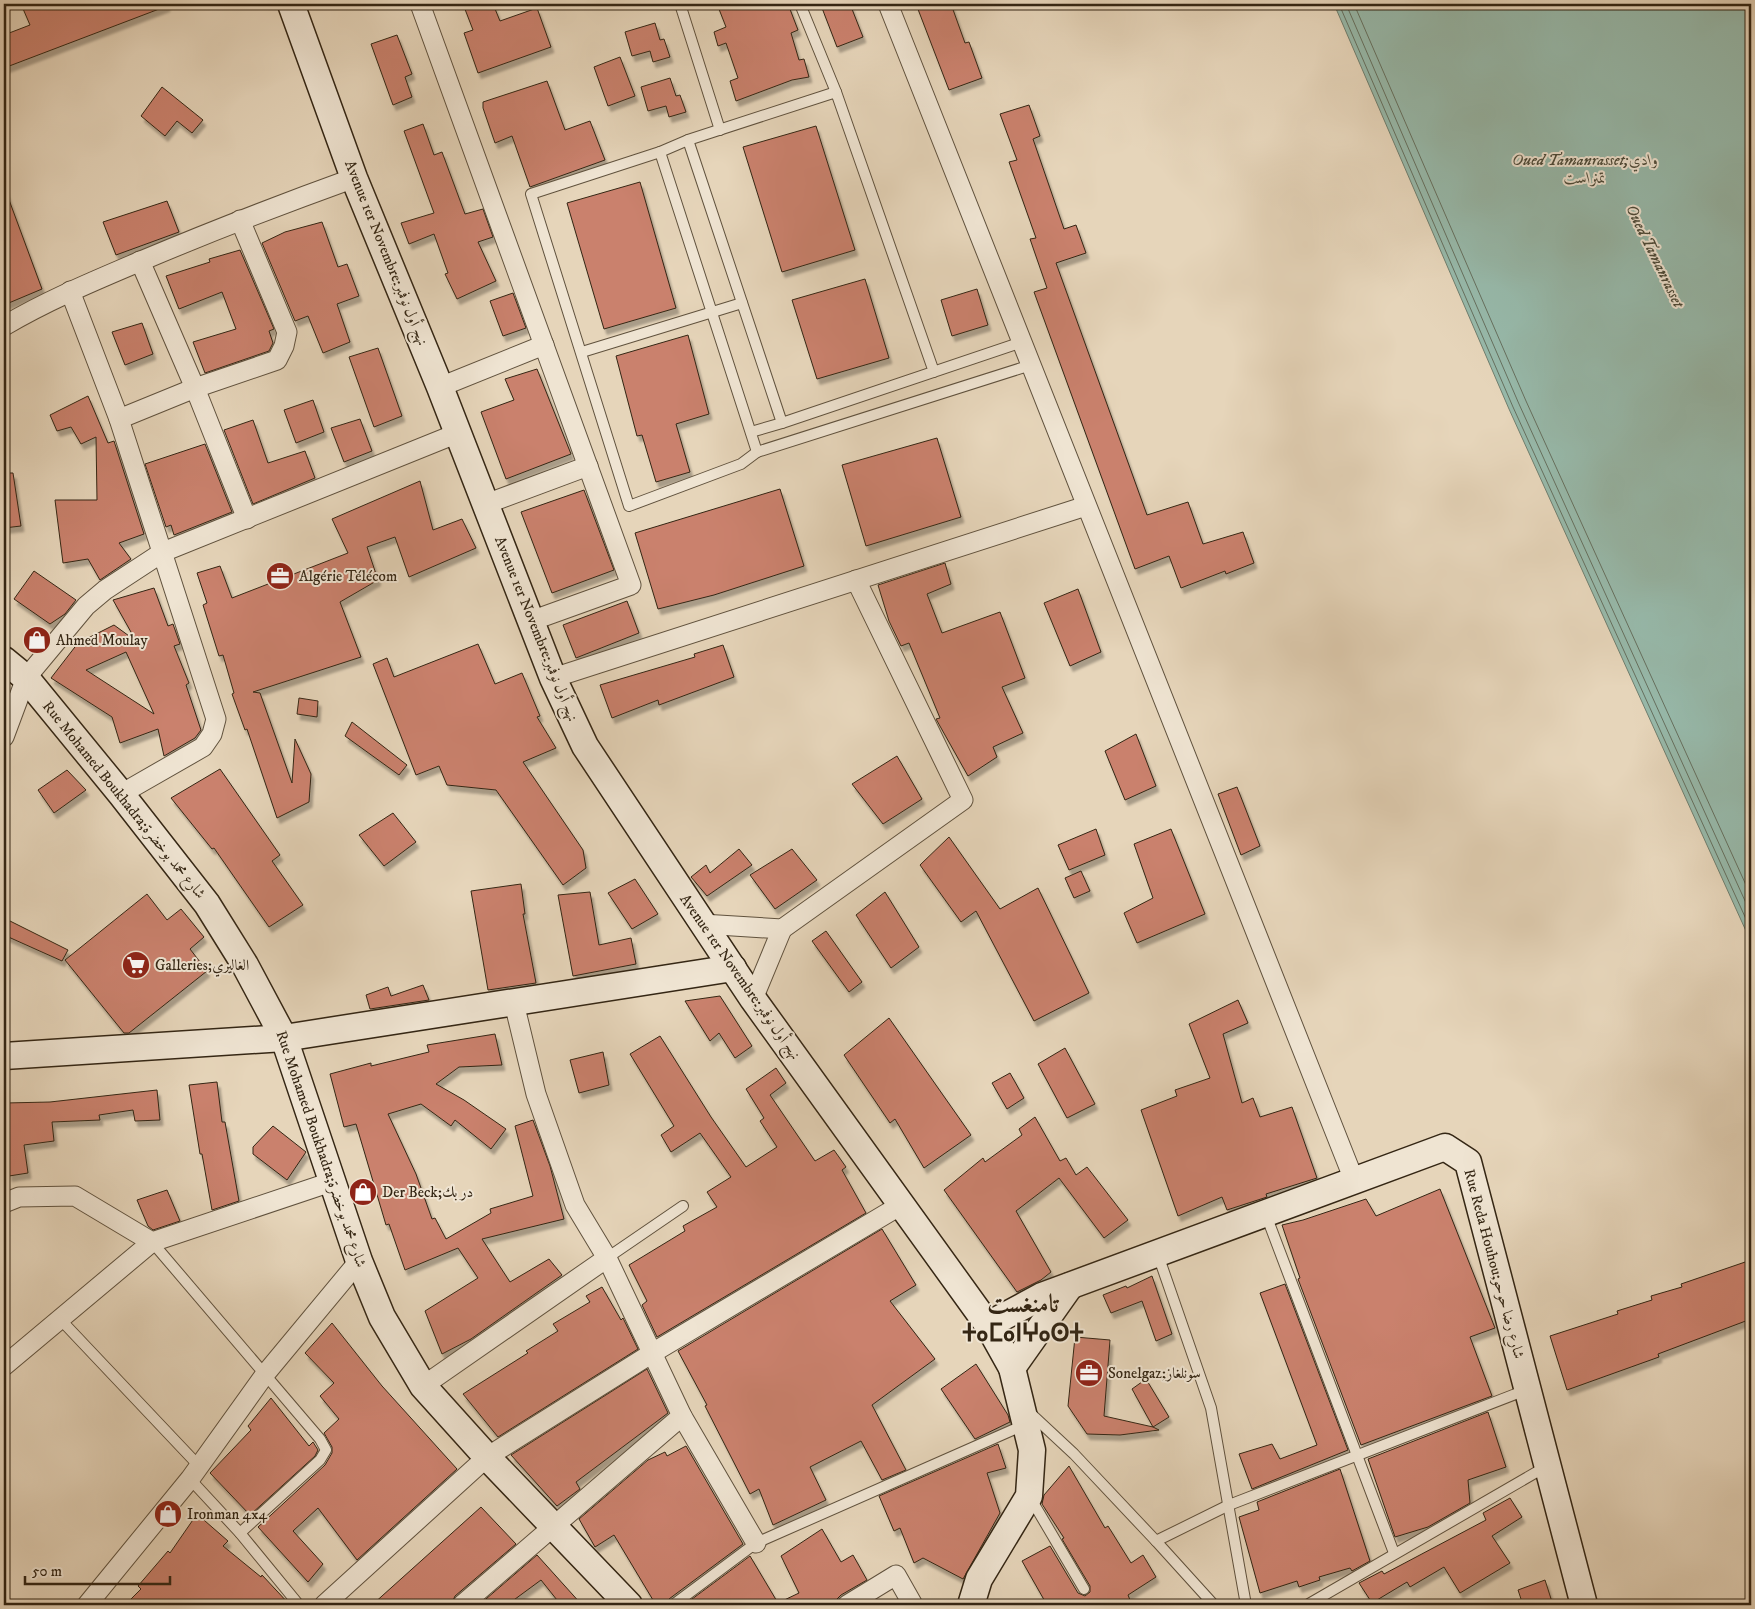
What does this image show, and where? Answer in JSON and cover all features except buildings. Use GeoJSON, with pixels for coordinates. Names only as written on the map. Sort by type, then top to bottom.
{"type":"FeatureCollection","features":[{"type":"Feature","properties":{"kind":"main road","name":"Avenue 1er Novembre;نهج أول نوفمبر"},"geometry":{"type":"LineString","coordinates":[[291,4],[354,178],[440,387],[553,678],[586,746],[753,999],[988,1325],[1012,1368],[1024,1414],[1032,1450],[1029,1496]]}},
{"type":"Feature","properties":{"kind":"main road","name":"Rue Mohamed Boukhadra;شارع محمد بوخضرة"},"geometry":{"type":"LineString","coordinates":[[4,660],[26,678],[208,904],[245,965],[284,1038],[334,1181],[359,1261],[382,1317],[423,1386],[554,1527],[621,1603]]}},
{"type":"Feature","properties":{"kind":"main road"},"geometry":{"type":"LineString","coordinates":[[4,1056],[284,1038],[733,968]]}},
{"type":"Feature","properties":{"kind":"main road","name":"Rue Reda Houhou;شارع رضا حوحو"},"geometry":{"type":"LineString","coordinates":[[988,1325],[1019,1306],[1070,1286],[1158,1255],[1444,1147],[1468,1162],[1584,1605]]}},
{"type":"Feature","properties":{"kind":"main road"},"geometry":{"type":"LineString","coordinates":[[1012,1368],[1070,1286]]}},
{"type":"Feature","properties":{"kind":"main road"},"geometry":{"type":"LineString","coordinates":[[971,1605],[979,1579],[1029,1496]]}},
{"type":"Feature","properties":{"kind":"street"},"geometry":{"type":"LineString","coordinates":[[420,4],[631,585],[531,621]]}},
{"type":"Feature","properties":{"kind":"street"},"geometry":{"type":"LineString","coordinates":[[888,4],[1354,1180]]}},
{"type":"Feature","properties":{"kind":"street"},"geometry":{"type":"LineString","coordinates":[[4,326],[41,304],[140,261],[240,220],[354,178]]}},
{"type":"Feature","properties":{"kind":"street"},"geometry":{"type":"LineString","coordinates":[[118,419],[195,388],[277,360],[284,346],[287,332],[240,220]]}},
{"type":"Feature","properties":{"kind":"street"},"geometry":{"type":"LineString","coordinates":[[140,261],[195,388],[247,519]]}},
{"type":"Feature","properties":{"kind":"street"},"geometry":{"type":"LineString","coordinates":[[70,291],[118,419],[216,719],[212,734],[203,747],[121,794]]}},
{"type":"Feature","properties":{"kind":"street"},"geometry":{"type":"LineString","coordinates":[[440,387],[544,345]]}},
{"type":"Feature","properties":{"kind":"street"},"geometry":{"type":"LineString","coordinates":[[4,737],[26,678],[86,606],[105,590],[163,552],[458,433]]}},
{"type":"Feature","properties":{"kind":"street"},"geometry":{"type":"LineString","coordinates":[[486,504],[588,466]]}},
{"type":"Feature","properties":{"kind":"street"},"geometry":{"type":"LineString","coordinates":[[553,678],[1086,506]]}},
{"type":"Feature","properties":{"kind":"street"},"geometry":{"type":"LineString","coordinates":[[753,999],[782,929],[963,800],[856,580]]}},
{"type":"Feature","properties":{"kind":"street"},"geometry":{"type":"LineString","coordinates":[[702,924],[782,929]]}},
{"type":"Feature","properties":{"kind":"street"},"geometry":{"type":"LineString","coordinates":[[514,1003],[536,1094],[575,1205],[607,1258],[654,1352],[682,1416],[756,1543]]}},
{"type":"Feature","properties":{"kind":"street"},"geometry":{"type":"LineString","coordinates":[[4,1366],[152,1242],[334,1181]]}},
{"type":"Feature","properties":{"kind":"street"},"geometry":{"type":"LineString","coordinates":[[4,1202],[19,1197],[75,1196],[152,1242]]}},
{"type":"Feature","properties":{"kind":"street"},"geometry":{"type":"LineString","coordinates":[[324,1605],[487,1457],[654,1352],[901,1205]]}},
{"type":"Feature","properties":{"kind":"street"},"geometry":{"type":"LineString","coordinates":[[423,1386],[607,1258]]}},
{"type":"Feature","properties":{"kind":"street"},"geometry":{"type":"LineString","coordinates":[[86,1605],[195,1473],[266,1373],[359,1261]]}},
{"type":"Feature","properties":{"kind":"street"},"geometry":{"type":"LineString","coordinates":[[462,1605],[682,1416]]}},
{"type":"Feature","properties":{"kind":"street"},"geometry":{"type":"LineString","coordinates":[[847,1605],[896,1575],[913,1605]]}},
{"type":"Feature","properties":{"kind":"lane"},"geometry":{"type":"LineString","coordinates":[[680,4],[720,130]]}},
{"type":"Feature","properties":{"kind":"lane"},"geometry":{"type":"LineString","coordinates":[[800,4],[836,92],[934,372]]}},
{"type":"Feature","properties":{"kind":"lane"},"geometry":{"type":"LineString","coordinates":[[836,92],[531,194],[629,506],[741,464],[757,452],[1031,366]]}},
{"type":"Feature","properties":{"kind":"lane"},"geometry":{"type":"LineString","coordinates":[[688,140],[782,423]]}},
{"type":"Feature","properties":{"kind":"lane"},"geometry":{"type":"LineString","coordinates":[[660,152],[757,452]]}},
{"type":"Feature","properties":{"kind":"lane"},"geometry":{"type":"LineString","coordinates":[[582,352],[742,303]]}},
{"type":"Feature","properties":{"kind":"lane"},"geometry":{"type":"LineString","coordinates":[[751,432],[1022,342]]}},
{"type":"Feature","properties":{"kind":"lane"},"geometry":{"type":"LineString","coordinates":[[607,1258],[683,1206]]}},
{"type":"Feature","properties":{"kind":"lane"},"geometry":{"type":"LineString","coordinates":[[1266,1214],[1394,1553]]}},
{"type":"Feature","properties":{"kind":"lane"},"geometry":{"type":"LineString","coordinates":[[152,1242],[266,1373],[320,1439],[326,1450],[320,1460],[240,1533]]}},
{"type":"Feature","properties":{"kind":"lane"},"geometry":{"type":"LineString","coordinates":[[1158,1255],[1211,1408],[1246,1605]]}},
{"type":"Feature","properties":{"kind":"lane"},"geometry":{"type":"LineString","coordinates":[[60,1319],[195,1473],[240,1533],[299,1605]]}},
{"type":"Feature","properties":{"kind":"lane"},"geometry":{"type":"LineString","coordinates":[[1156,1541],[1229,1505],[1527,1390]]}},
{"type":"Feature","properties":{"kind":"lane"},"geometry":{"type":"LineString","coordinates":[[673,1605],[756,1543],[1024,1414],[1074,1454],[1213,1605]]}},
{"type":"Feature","properties":{"kind":"lane"},"geometry":{"type":"LineString","coordinates":[[1308,1605],[1394,1553],[1548,1465]]}},
{"type":"Feature","properties":{"kind":"lane"},"geometry":{"type":"LineString","coordinates":[[1029,1496],[1084,1589]]}},
{"type":"Feature","properties":{"kind":"water","name":"Oued Tamanrasset;وادي تمنراست"},"geometry":{"type":"Polygon","coordinates":[[[1334,4],[1751,4],[1751,942],[1509,409],[1334,4]]]}},
{"type":"Feature","properties":{"kind":"place","name":"Algérie Télécom"},"geometry":{"type":"Point","coordinates":[280,576]}},
{"type":"Feature","properties":{"kind":"place","name":"Ahmed Moulay"},"geometry":{"type":"Point","coordinates":[37,640]}},
{"type":"Feature","properties":{"kind":"place","name":"Galleries;الغاليري"},"geometry":{"type":"Point","coordinates":[136,965]}},
{"type":"Feature","properties":{"kind":"place","name":"Der Beck;در بك"},"geometry":{"type":"Point","coordinates":[363,1192]}},
{"type":"Feature","properties":{"kind":"place","name":"Sonelgaz;سونلغاز"},"geometry":{"type":"Point","coordinates":[1089,1373]}},
{"type":"Feature","properties":{"kind":"place","name":"Ironman 4x4"},"geometry":{"type":"Point","coordinates":[168,1514]}},
{"type":"Feature","properties":{"kind":"district","name":"تامنغست ⵜⴰⵎⴰⵏⵖⴰⵙⵜ"},"geometry":{"type":"Point","coordinates":[1023,1318]}},
{"type":"Feature","properties":{"kind":"water label","name":"Oued Tamanrasset"},"geometry":{"type":"Point","coordinates":[1655,256]}}]}
